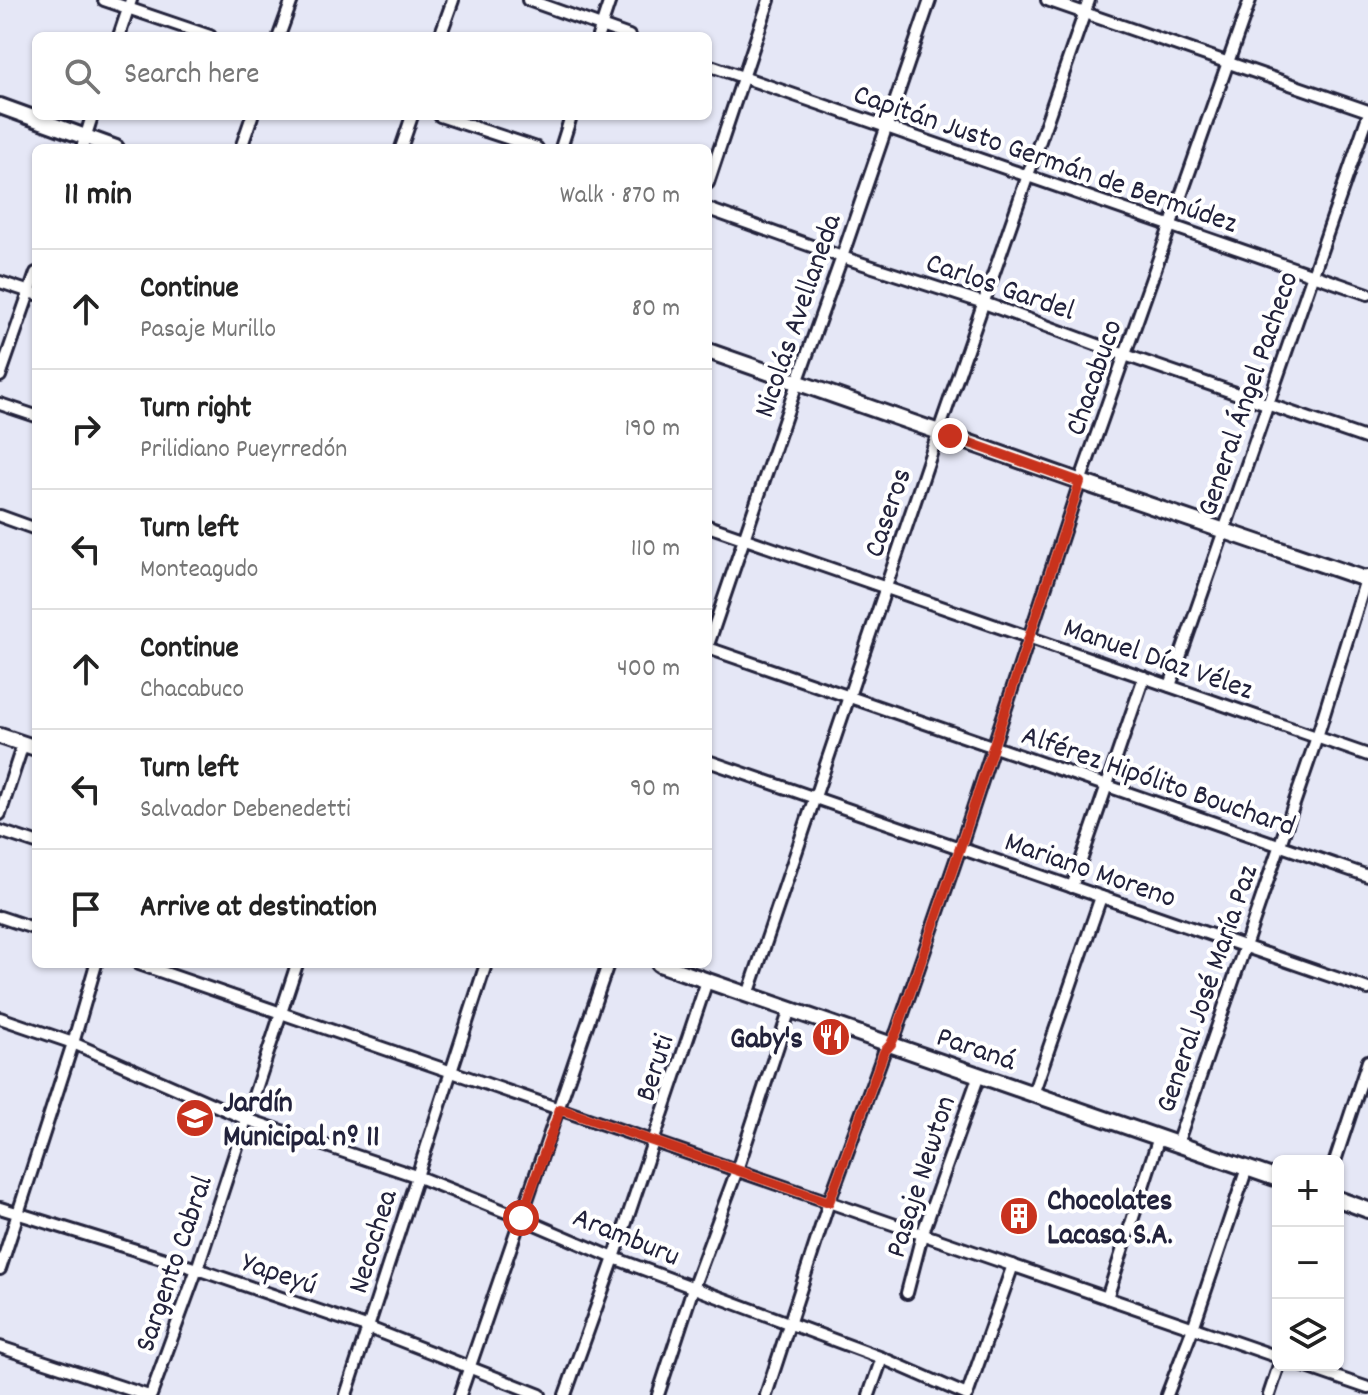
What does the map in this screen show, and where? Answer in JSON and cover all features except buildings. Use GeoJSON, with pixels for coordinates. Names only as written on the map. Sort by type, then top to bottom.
{"type":"FeatureCollection","features":[{"type":"Feature","properties":{"kind":"street"},"geometry":{"type":"LineString","coordinates":[[104,0],[129,4],[200,32]]}},
{"type":"Feature","properties":{"kind":"street"},"geometry":{"type":"LineString","coordinates":[[280,32],[292,0]]}},
{"type":"Feature","properties":{"kind":"street"},"geometry":{"type":"LineString","coordinates":[[441,32],[453,0]]}},
{"type":"Feature","properties":{"kind":"street"},"geometry":{"type":"LineString","coordinates":[[528,0],[600,31],[610,0]]}},
{"type":"Feature","properties":{"kind":"street"},"geometry":{"type":"LineString","coordinates":[[712,171],[769,0]]}},
{"type":"Feature","properties":{"kind":"street","name":"Nicolás Avellaneda"},"geometry":{"type":"LineString","coordinates":[[712,635],[930,0]]}},
{"type":"Feature","properties":{"kind":"street"},"geometry":{"type":"LineString","coordinates":[[1047,0],[1368,113]]}},
{"type":"Feature","properties":{"kind":"street","name":"Caseros"},"geometry":{"type":"LineString","coordinates":[[748,995],[1089,0]]}},
{"type":"Feature","properties":{"kind":"street","name":"Chacabuco"},"geometry":{"type":"LineString","coordinates":[[766,1395],[829,1202],[884,1052],[897,1031],[1080,482],[1250,0]]}},
{"type":"Feature","properties":{"kind":"street"},"geometry":{"type":"LineString","coordinates":[[120,32],[129,4]]}},
{"type":"Feature","properties":{"kind":"street","name":"Capitán Justo Germán de Bermúdez"},"geometry":{"type":"LineString","coordinates":[[712,66],[1368,294]]}},
{"type":"Feature","properties":{"kind":"street"},"geometry":{"type":"LineString","coordinates":[[0,106],[84,143],[91,120]]}},
{"type":"Feature","properties":{"kind":"street","name":"General Ángel Pacheco"},"geometry":{"type":"LineString","coordinates":[[1170,686],[1368,113]]}},
{"type":"Feature","properties":{"kind":"street"},"geometry":{"type":"LineString","coordinates":[[242,144],[251,120]]}},
{"type":"Feature","properties":{"kind":"street"},"geometry":{"type":"LineString","coordinates":[[402,144],[411,120]]}},
{"type":"Feature","properties":{"kind":"street"},"geometry":{"type":"LineString","coordinates":[[452,120],[525,144]]}},
{"type":"Feature","properties":{"kind":"street"},"geometry":{"type":"LineString","coordinates":[[562,144],[570,120]]}},
{"type":"Feature","properties":{"kind":"street","name":"Carlos Gardel"},"geometry":{"type":"LineString","coordinates":[[712,210],[1368,439]]}},
{"type":"Feature","properties":{"kind":"street"},"geometry":{"type":"LineString","coordinates":[[0,282],[32,293]]}},
{"type":"Feature","properties":{"kind":"street"},"geometry":{"type":"LineString","coordinates":[[0,376],[32,296]]}},
{"type":"Feature","properties":{"kind":"street"},"geometry":{"type":"LineString","coordinates":[[712,352],[1080,482],[1367,578]]}},
{"type":"Feature","properties":{"kind":"street"},"geometry":{"type":"LineString","coordinates":[[0,404],[32,415]]}},
{"type":"Feature","properties":{"kind":"street"},"geometry":{"type":"LineString","coordinates":[[0,516],[32,528]]}},
{"type":"Feature","properties":{"kind":"street","name":"Manuel Díaz Vélez"},"geometry":{"type":"LineString","coordinates":[[712,527],[1368,755]]}},
{"type":"Feature","properties":{"kind":"street","name":"General José María Paz"},"geometry":{"type":"LineString","coordinates":[[1177,1144],[1317,737],[1367,578]]}},
{"type":"Feature","properties":{"kind":"street","name":"Alférez Hipólito Bouchard"},"geometry":{"type":"LineString","coordinates":[[712,648],[1368,876]]}},
{"type":"Feature","properties":{"kind":"street"},"geometry":{"type":"LineString","coordinates":[[1072,887],[1144,677]]}},
{"type":"Feature","properties":{"kind":"street"},"geometry":{"type":"LineString","coordinates":[[0,736],[32,744],[0,814]]}},
{"type":"Feature","properties":{"kind":"street","name":"Mariano Moreno"},"geometry":{"type":"LineString","coordinates":[[712,762],[1368,989]]}},
{"type":"Feature","properties":{"kind":"street"},"geometry":{"type":"LineString","coordinates":[[0,831],[32,842]]}},
{"type":"Feature","properties":{"kind":"street"},"geometry":{"type":"LineString","coordinates":[[1033,1094],[1101,897]]}},
{"type":"Feature","properties":{"kind":"street"},"geometry":{"type":"LineString","coordinates":[[0,917],[32,928]]}},
{"type":"Feature","properties":{"kind":"street"},"geometry":{"type":"LineString","coordinates":[[0,1269],[95,968]]}},
{"type":"Feature","properties":{"kind":"street"},"geometry":{"type":"LineString","coordinates":[[151,968],[1272,1355]]}},
{"type":"Feature","properties":{"kind":"street","name":"Sargento Cabral"},"geometry":{"type":"LineString","coordinates":[[149,1395],[197,1269],[296,968]]}},
{"type":"Feature","properties":{"kind":"street","name":"Necochea"},"geometry":{"type":"LineString","coordinates":[[346,1395],[485,968]]}},
{"type":"Feature","properties":{"kind":"street"},"geometry":{"type":"LineString","coordinates":[[460,1395],[607,968]]}},
{"type":"Feature","properties":{"kind":"street","name":"Paraná"},"geometry":{"type":"LineString","coordinates":[[670,968],[1272,1177]]}},
{"type":"Feature","properties":{"kind":"street","name":"Beruti"},"geometry":{"type":"LineString","coordinates":[[565,1395],[707,981]]}},
{"type":"Feature","properties":{"kind":"street"},"geometry":{"type":"LineString","coordinates":[[658,1395],[790,1009]]}},
{"type":"Feature","properties":{"kind":"street","name":"Aramburu"},"geometry":{"type":"LineString","coordinates":[[0,1018],[73,1043],[246,1119],[416,1176],[614,1258],[882,1358],[967,1395]]}},
{"type":"Feature","properties":{"kind":"street"},"geometry":{"type":"LineString","coordinates":[[1337,1155],[1368,1061]]}},
{"type":"Feature","properties":{"kind":"street","name":"Pasaje Newton"},"geometry":{"type":"LineString","coordinates":[[907,1293],[922,1235],[979,1075]]}},
{"type":"Feature","properties":{"kind":"street"},"geometry":{"type":"LineString","coordinates":[[1107,1298],[1159,1137]]}},
{"type":"Feature","properties":{"kind":"street"},"geometry":{"type":"LineString","coordinates":[[1167,1395],[1247,1168]]}},
{"type":"Feature","properties":{"kind":"street"},"geometry":{"type":"LineString","coordinates":[[1344,1201],[1368,1210]]}},
{"type":"Feature","properties":{"kind":"street","name":"Yapeyú"},"geometry":{"type":"LineString","coordinates":[[0,1208],[197,1269],[369,1328],[540,1395]]}},
{"type":"Feature","properties":{"kind":"street"},"geometry":{"type":"LineString","coordinates":[[967,1395],[1013,1265]]}},
{"type":"Feature","properties":{"kind":"street"},"geometry":{"type":"LineString","coordinates":[[0,1347],[149,1395]]}},
{"type":"Feature","properties":{"kind":"street"},"geometry":{"type":"LineString","coordinates":[[869,1395],[882,1358]]}},
{"type":"Feature","properties":{"kind":"street"},"geometry":{"type":"LineString","coordinates":[[1269,1395],[1277,1371]]}},
{"type":"Feature","properties":{"kind":"street"},"geometry":{"type":"LineString","coordinates":[[1318,1371],[1368,1388]]}},
{"type":"Feature","properties":{"kind":"place","name":"Gaby's"},"geometry":{"type":"Point","coordinates":[831,1037]}},
{"type":"Feature","properties":{"kind":"place","name":"Jardín Municipal nº 11"},"geometry":{"type":"Point","coordinates":[195,1118]}},
{"type":"Feature","properties":{"kind":"place","name":"Chocolates Lacasa S.A."},"geometry":{"type":"Point","coordinates":[1019,1216]}},
{"type":"Feature","properties":{"kind":"route"},"geometry":{"type":"LineString","coordinates":[[521,1218],[560,1109],[829,1202],[884,1052],[897,1031],[1080,482],[950,436]]}}]}
